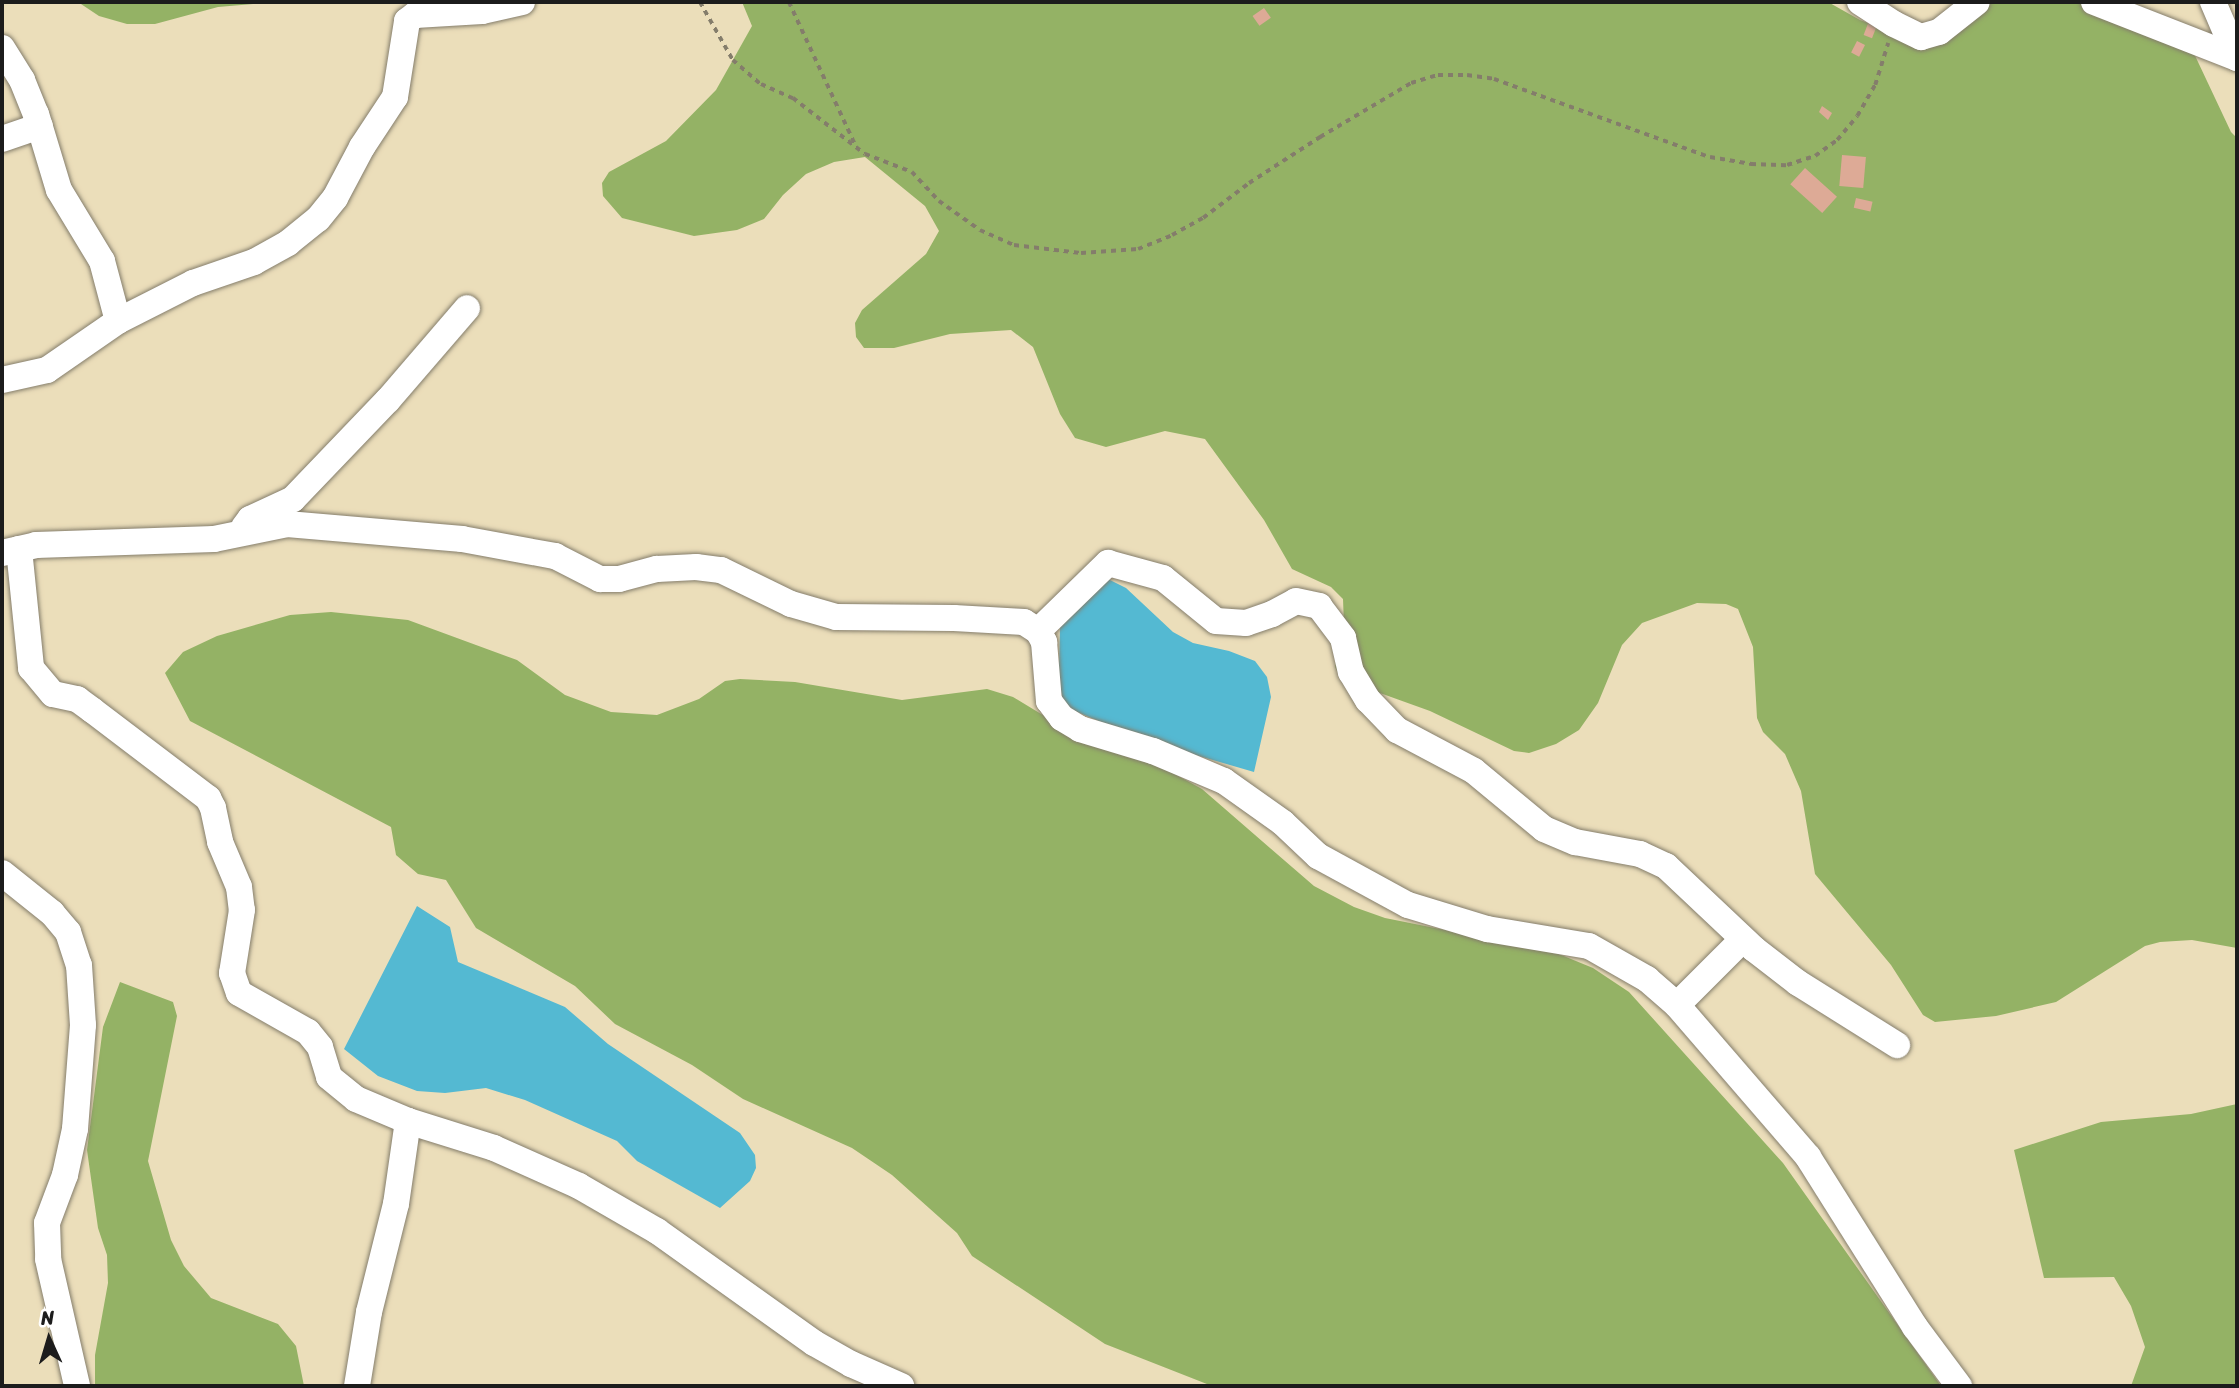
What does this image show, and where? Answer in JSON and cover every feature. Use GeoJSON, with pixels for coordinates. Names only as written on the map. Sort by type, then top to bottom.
{"type":"FeatureCollection","features":[{"type":"Feature","properties":{"kind":"street"},"geometry":{"type":"LineString","coordinates":[[2,380],[47,369],[118,321],[193,283],[254,262],[288,243],[318,219],[335,198],[362,147],[396,97],[407,22],[415,15],[482,11],[522,2]]}},
{"type":"Feature","properties":{"kind":"street"},"geometry":{"type":"LineString","coordinates":[[1860,2],[1894,24],[1921,37],[1939,32],[1977,2]]}},
{"type":"Feature","properties":{"kind":"street"},"geometry":{"type":"LineString","coordinates":[[2094,2],[2237,58]]}},
{"type":"Feature","properties":{"kind":"street"},"geometry":{"type":"LineString","coordinates":[[2213,2],[2237,58]]}},
{"type":"Feature","properties":{"kind":"street"},"geometry":{"type":"LineString","coordinates":[[2,48],[22,80],[40,126],[59,190],[102,261],[118,321]]}},
{"type":"Feature","properties":{"kind":"street"},"geometry":{"type":"LineString","coordinates":[[2,139],[40,126]]}},
{"type":"Feature","properties":{"kind":"street"},"geometry":{"type":"LineString","coordinates":[[239,534],[250,519],[293,499],[388,400],[467,308]]}},
{"type":"Feature","properties":{"kind":"street"},"geometry":{"type":"LineString","coordinates":[[901,1386],[814,1343],[657,1231],[579,1186],[494,1148],[408,1121],[343,1091],[330,1077],[320,1048],[308,1032],[239,993],[232,973],[242,910],[239,887],[220,842],[213,808],[208,798],[92,709],[77,699],[53,694],[31,668],[10,551],[36,545],[214,539],[287,524],[462,539],[555,556],[600,579],[696,567],[721,570],[791,604],[836,617],[954,618],[1024,622],[1038,631],[1044,642],[1049,701],[1062,718],[1080,730],[1153,751],[1224,781],[1283,823],[1318,856],[1408,905],[1487,929],[1589,946],[1647,979],[1677,1005],[1808,1157],[1915,1327],[1959,1386]]}},
{"type":"Feature","properties":{"kind":"street"},"geometry":{"type":"LineString","coordinates":[[1038,631],[1108,564],[1163,578],[1216,621],[1246,623],[1272,614],[1296,601],[1319,606],[1343,638],[1351,672],[1368,700],[1397,730],[1474,771],[1544,829],[1575,842],[1640,854],[1666,866],[1743,939],[1798,983],[1897,1045]]}},
{"type":"Feature","properties":{"kind":"street"},"geometry":{"type":"LineString","coordinates":[[2,873],[52,913],[68,932],[79,965],[83,1026],[75,1129],[65,1175],[47,1223],[48,1259],[77,1386]]}},
{"type":"Feature","properties":{"kind":"street"},"geometry":{"type":"LineString","coordinates":[[1677,1005],[1743,939]]}},
{"type":"Feature","properties":{"kind":"street"},"geometry":{"type":"LineString","coordinates":[[357,1386],[369,1312],[396,1204],[408,1121]]}},
{"type":"Feature","properties":{"kind":"path"},"geometry":{"type":"LineString","coordinates":[[700,2],[733,60],[761,84],[793,98],[865,154],[912,172],[939,201],[980,230],[1014,245],[1081,253],[1138,249],[1203,218],[1250,183],[1411,83],[1438,75],[1494,79],[1710,157],[1751,164],[1787,165],[1815,156],[1837,140],[1857,117],[1875,85],[1894,24]]}},
{"type":"Feature","properties":{"kind":"path"},"geometry":{"type":"LineString","coordinates":[[789,2],[856,146]]}},
{"type":"Feature","properties":{"kind":"green space"},"geometry":{"type":"Polygon","coordinates":[[[78,2],[278,2],[218,7],[155,24],[127,24],[99,16],[78,2]]]}},
{"type":"Feature","properties":{"kind":"green space"},"geometry":{"type":"Polygon","coordinates":[[[742,2],[1828,2],[1860,20],[1909,38],[1969,2],[2082,2],[2190,45],[2231,132],[2237,138],[2237,948],[2192,940],[2160,942],[2145,946],[2056,1002],[1996,1016],[1935,1022],[1923,1015],[1891,965],[1815,874],[1801,791],[1785,754],[1763,732],[1757,718],[1753,647],[1738,609],[1726,604],[1697,603],[1642,623],[1622,645],[1598,703],[1579,730],[1556,744],[1529,753],[1514,751],[1430,711],[1341,679],[1335,667],[1344,626],[1343,599],[1331,587],[1292,569],[1264,520],[1205,439],[1165,431],[1106,447],[1075,438],[1060,414],[1033,347],[1011,330],[950,334],[894,348],[864,348],[856,337],[855,323],[862,310],[926,254],[939,231],[925,206],[865,157],[834,162],[806,174],[783,195],[764,219],[737,230],[694,236],[622,218],[603,196],[602,183],[609,172],[666,141],[716,90],[752,26],[742,2]]]}},
{"type":"Feature","properties":{"kind":"green space"},"geometry":{"type":"Polygon","coordinates":[[[331,612],[408,620],[517,660],[565,695],[611,712],[657,715],[699,699],[725,681],[740,679],[795,682],[902,700],[987,689],[1013,697],[1051,720],[1142,756],[1202,789],[1314,886],[1354,907],[1385,918],[1554,952],[1593,968],[1629,992],[1783,1163],[1941,1386],[1212,1386],[1105,1344],[972,1256],[957,1233],[892,1175],[852,1148],[743,1099],[692,1065],[615,1024],[575,986],[476,928],[446,880],[418,874],[396,855],[391,827],[190,721],[165,673],[183,652],[217,636],[290,615],[331,612]]]}},
{"type":"Feature","properties":{"kind":"green space"},"geometry":{"type":"Polygon","coordinates":[[[120,982],[173,1002],[177,1016],[148,1161],[171,1240],[184,1266],[211,1298],[278,1324],[296,1346],[304,1386],[95,1386],[95,1355],[108,1283],[107,1255],[98,1228],[87,1150],[103,1027],[120,982]]]}},
{"type":"Feature","properties":{"kind":"green space"},"geometry":{"type":"Polygon","coordinates":[[[2237,1104],[2237,1386],[2131,1386],[2145,1347],[2131,1306],[2114,1277],[2044,1278],[2014,1150],[2101,1122],[2191,1114],[2237,1104]]]}},
{"type":"Feature","properties":{"kind":"water"},"geometry":{"type":"Polygon","coordinates":[[[1108,579],[1126,588],[1173,632],[1193,643],[1229,651],[1255,661],[1267,677],[1271,697],[1254,772],[1144,740],[1063,706],[1059,677],[1060,626],[1108,579]]]}},
{"type":"Feature","properties":{"kind":"water"},"geometry":{"type":"Polygon","coordinates":[[[417,906],[450,927],[458,962],[565,1007],[608,1044],[740,1133],[755,1155],[756,1168],[750,1181],[720,1208],[637,1161],[617,1141],[525,1100],[486,1088],[445,1093],[417,1091],[378,1076],[344,1049],[417,906]]]}},
{"type":"Feature","properties":{"kind":"building"},"geometry":{"type":"Polygon","coordinates":[[[1264,8],[1271,18],[1259,26],[1253,16],[1264,8]]]}},
{"type":"Feature","properties":{"kind":"building"},"geometry":{"type":"Polygon","coordinates":[[[1869,21],[1877,24],[1872,38],[1864,35],[1869,21]]]}},
{"type":"Feature","properties":{"kind":"building"},"geometry":{"type":"Polygon","coordinates":[[[1857,41],[1865,45],[1859,57],[1851,53],[1857,41]]]}},
{"type":"Feature","properties":{"kind":"building"},"geometry":{"type":"Polygon","coordinates":[[[1822,106],[1832,113],[1828,120],[1819,112],[1822,106]]]}},
{"type":"Feature","properties":{"kind":"building"},"geometry":{"type":"Polygon","coordinates":[[[1842,155],[1866,157],[1863,188],[1839,186],[1842,155]]]}},
{"type":"Feature","properties":{"kind":"building"},"geometry":{"type":"Polygon","coordinates":[[[1805,168],[1837,197],[1822,213],[1790,184],[1805,168]]]}},
{"type":"Feature","properties":{"kind":"building"},"geometry":{"type":"Polygon","coordinates":[[[1856,198],[1873,202],[1870,212],[1854,208],[1856,198]]]}}]}
